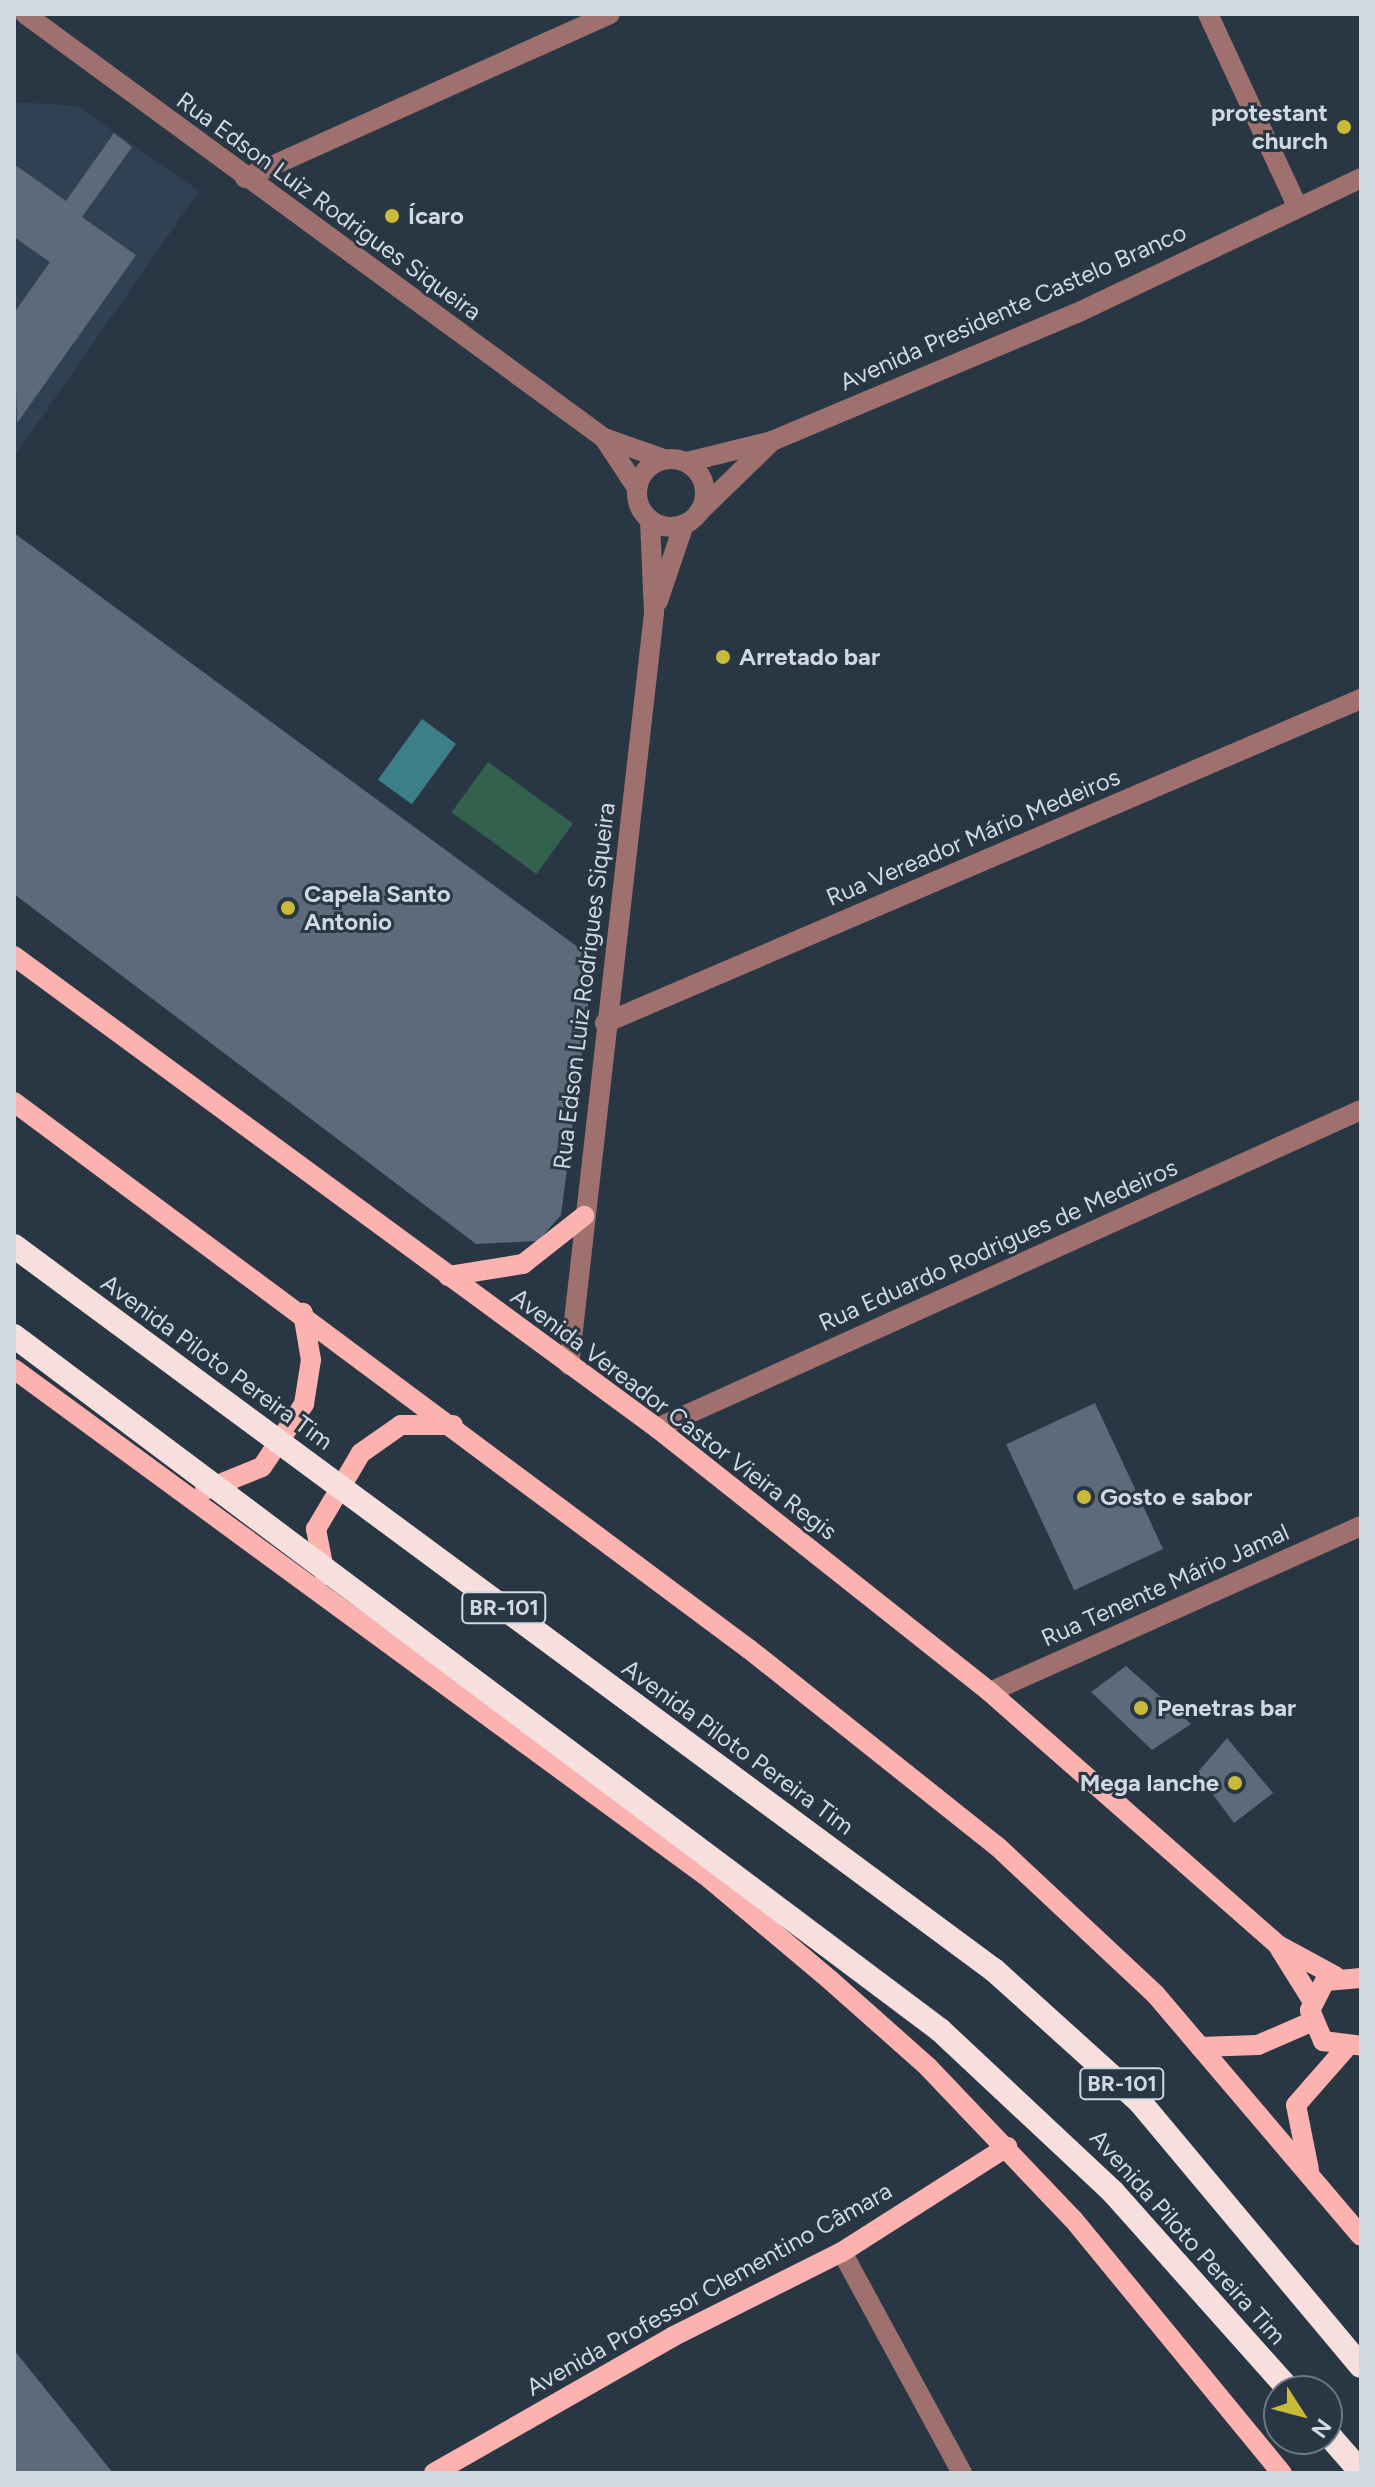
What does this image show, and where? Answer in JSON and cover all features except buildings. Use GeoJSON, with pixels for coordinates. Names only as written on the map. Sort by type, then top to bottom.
{"type":"FeatureCollection","features":[{"type":"Feature","properties":{"kind":"highway","name":"Avenida Piloto Pereira Tim"},"geometry":{"type":"LineString","coordinates":[[14,1246],[994,1970],[1140,2102],[1361,2366]]}},
{"type":"Feature","properties":{"kind":"highway","name":"Avenida Piloto Pereira Tim"},"geometry":{"type":"LineString","coordinates":[[14,1336],[940,2030],[1113,2192],[1276,2375]]}},
{"type":"Feature","properties":{"kind":"highway"},"geometry":{"type":"LineString","coordinates":[[1343,2451],[1361,2472]]}},
{"type":"Feature","properties":{"kind":"main road","name":"Avenida Vereador Castor Vieira Regis"},"geometry":{"type":"LineString","coordinates":[[14,956],[657,1428],[990,1692],[1278,1945],[1335,1976]]}},
{"type":"Feature","properties":{"kind":"main road"},"geometry":{"type":"LineString","coordinates":[[14,1102],[453,1425],[998,1847],[1156,1995],[1361,2236]]}},
{"type":"Feature","properties":{"kind":"main road"},"geometry":{"type":"LineString","coordinates":[[448,1276],[523,1264],[584,1216]]}},
{"type":"Feature","properties":{"kind":"main road"},"geometry":{"type":"LineString","coordinates":[[190,1496],[262,1467],[304,1404],[311,1360],[303,1313]]}},
{"type":"Feature","properties":{"kind":"main road"},"geometry":{"type":"LineString","coordinates":[[14,1369],[330,1596],[709,1878],[928,2067],[1007,2147],[1282,2473]]}},
{"type":"Feature","properties":{"kind":"main road"},"geometry":{"type":"LineString","coordinates":[[330,1596],[316,1529],[330,1496],[361,1453],[401,1425],[453,1425]]}},
{"type":"Feature","properties":{"kind":"main road","name":"Avenida Vereador Castor Vieira Regis"},"geometry":{"type":"LineString","coordinates":[[1278,1945],[1312,2000]]}},
{"type":"Feature","properties":{"kind":"main road"},"geometry":{"type":"LineString","coordinates":[[1353,2048],[1323,2041],[1311,2022],[1312,2000],[1335,1976],[1360,1976]]}},
{"type":"Feature","properties":{"kind":"main road"},"geometry":{"type":"LineString","coordinates":[[1200,2047],[1258,2045],[1311,2022]]}},
{"type":"Feature","properties":{"kind":"main road"},"geometry":{"type":"LineString","coordinates":[[1312,2177],[1296,2105],[1353,2048]]}},
{"type":"Feature","properties":{"kind":"main road","name":"Avenida Professor Clementino Câmara"},"geometry":{"type":"LineString","coordinates":[[434,2473],[672,2337],[842,2252],[1007,2147]]}},
{"type":"Feature","properties":{"kind":"street","name":"Rua Edson Luiz Rodrigues Siqueira"},"geometry":{"type":"LineString","coordinates":[[25,14],[604,438],[664,459]]}},
{"type":"Feature","properties":{"kind":"street"},"geometry":{"type":"LineString","coordinates":[[245,178],[610,14]]}},
{"type":"Feature","properties":{"kind":"street"},"geometry":{"type":"LineString","coordinates":[[1208,14],[1297,206]]}},
{"type":"Feature","properties":{"kind":"street","name":"Avenida Presidente Castelo Branco"},"geometry":{"type":"LineString","coordinates":[[687,462],[772,441],[1077,313],[1361,178]]}},
{"type":"Feature","properties":{"kind":"street","name":"Rua Edson Luiz Rodrigues Siqueira"},"geometry":{"type":"LineString","coordinates":[[604,438],[637,488]]}},
{"type":"Feature","properties":{"kind":"street","name":"Avenida Presidente Castelo Branco"},"geometry":{"type":"LineString","coordinates":[[691,519],[772,441]]}},
{"type":"Feature","properties":{"kind":"street"},"geometry":{"type":"LineString","coordinates":[[664,459],[687,462],[701,476],[706,495],[691,519],[650,520],[637,488],[645,469],[664,459]]}},
{"type":"Feature","properties":{"kind":"street","name":"Rua Edson Luiz Rodrigues Siqueira"},"geometry":{"type":"LineString","coordinates":[[654,613],[691,519]]}},
{"type":"Feature","properties":{"kind":"street","name":"Rua Edson Luiz Rodrigues Siqueira"},"geometry":{"type":"LineString","coordinates":[[569,1365],[605,1023],[654,613],[650,520]]}},
{"type":"Feature","properties":{"kind":"street","name":"Rua Vereador Mário Medeiros"},"geometry":{"type":"LineString","coordinates":[[605,1023],[1361,699]]}},
{"type":"Feature","properties":{"kind":"street","name":"Rua Eduardo Rodrigues de Medeiros"},"geometry":{"type":"LineString","coordinates":[[657,1428],[1361,1110]]}},
{"type":"Feature","properties":{"kind":"street","name":"Rua Tenente Mário Jamal"},"geometry":{"type":"LineString","coordinates":[[990,1692],[1361,1526]]}},
{"type":"Feature","properties":{"kind":"street"},"geometry":{"type":"LineString","coordinates":[[842,2252],[962,2473]]}},
{"type":"Feature","properties":{"kind":"shaded area"},"geometry":{"type":"Polygon","coordinates":[[[14,102],[77,106],[199,191],[14,457],[14,102]]]}},
{"type":"Feature","properties":{"kind":"shaded area"},"geometry":{"type":"Polygon","coordinates":[[[422,719],[456,744],[412,804],[378,780],[422,719]]]}},
{"type":"Feature","properties":{"kind":"shaded area"},"geometry":{"type":"Polygon","coordinates":[[[488,762],[573,824],[537,874],[452,812],[488,762]]]}},
{"type":"Feature","properties":{"kind":"place","name":"protestant church"},"geometry":{"type":"Point","coordinates":[1344,127]}},
{"type":"Feature","properties":{"kind":"place","name":"Ícaro"},"geometry":{"type":"Point","coordinates":[392,216]}},
{"type":"Feature","properties":{"kind":"place","name":"Arretado bar"},"geometry":{"type":"Point","coordinates":[723,657]}},
{"type":"Feature","properties":{"kind":"place","name":"Capela Santo Antonio"},"geometry":{"type":"Point","coordinates":[288,908]}},
{"type":"Feature","properties":{"kind":"place","name":"Gosto e sabor"},"geometry":{"type":"Point","coordinates":[1084,1497]}},
{"type":"Feature","properties":{"kind":"place","name":"Penetras bar"},"geometry":{"type":"Point","coordinates":[1141,1708]}},
{"type":"Feature","properties":{"kind":"place","name":"Mega lanche"},"geometry":{"type":"Point","coordinates":[1235,1783]}}]}
